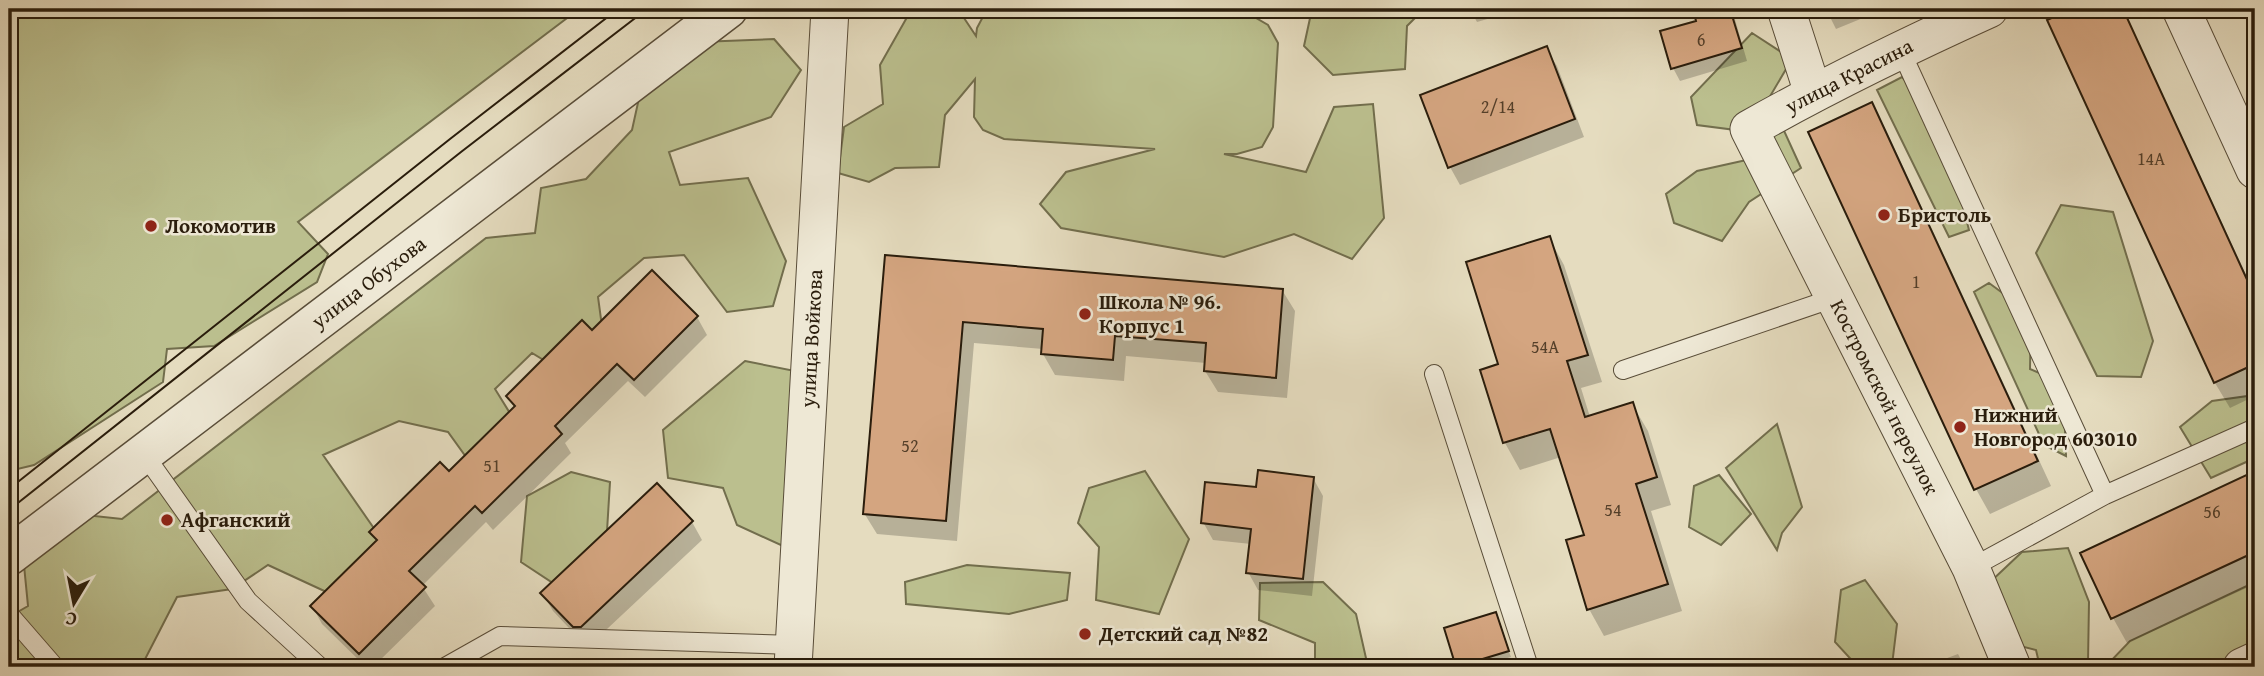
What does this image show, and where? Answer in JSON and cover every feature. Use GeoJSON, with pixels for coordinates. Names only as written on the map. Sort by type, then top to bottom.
{"type":"FeatureCollection","features":[{"type":"Feature","properties":{"kind":"street","name":"улица Обухова"},"geometry":{"type":"LineString","coordinates":[[9,556],[729,9]]}},
{"type":"Feature","properties":{"kind":"street","name":"улица Войкова"},"geometry":{"type":"LineString","coordinates":[[794,656],[830,9]]}},
{"type":"Feature","properties":{"kind":"street"},"geometry":{"type":"LineString","coordinates":[[1786,9],[1813,93]]}},
{"type":"Feature","properties":{"kind":"street","name":"улица Красина"},"geometry":{"type":"LineString","coordinates":[[1749,129],[1900,49],[1989,9]]}},
{"type":"Feature","properties":{"kind":"street"},"geometry":{"type":"LineString","coordinates":[[2181,9],[2255,170]]}},
{"type":"Feature","properties":{"kind":"street","name":"Костромской переулок"},"geometry":{"type":"LineString","coordinates":[[1749,129],[1971,568],[2012,667]]}},
{"type":"Feature","properties":{"kind":"street"},"geometry":{"type":"LineString","coordinates":[[2242,667],[2255,661]]}},
{"type":"Feature","properties":{"kind":"lane"},"geometry":{"type":"LineString","coordinates":[[1900,49],[2105,495]]}},
{"type":"Feature","properties":{"kind":"lane"},"geometry":{"type":"LineString","coordinates":[[1623,370],[1834,298]]}},
{"type":"Feature","properties":{"kind":"lane"},"geometry":{"type":"LineString","coordinates":[[1434,374],[1529,667]]}},
{"type":"Feature","properties":{"kind":"lane"},"geometry":{"type":"LineString","coordinates":[[1971,568],[2105,495],[2255,428]]}},
{"type":"Feature","properties":{"kind":"lane"},"geometry":{"type":"LineString","coordinates":[[144,454],[248,601],[320,667]]}},
{"type":"Feature","properties":{"kind":"lane"},"geometry":{"type":"LineString","coordinates":[[9,614],[55,667]]}},
{"type":"Feature","properties":{"kind":"lane"},"geometry":{"type":"LineString","coordinates":[[445,667],[500,636],[794,656]]}},
{"type":"Feature","properties":{"kind":"green space","name":"Локомотив"},"geometry":{"type":"Polygon","coordinates":[[[9,9],[579,9],[298,222],[328,254],[317,282],[214,346],[167,349],[163,382],[34,465],[13,470],[9,479],[9,9]]]}},
{"type":"Feature","properties":{"kind":"green space"},"geometry":{"type":"Polygon","coordinates":[[[958,9],[976,36],[987,9],[1167,9],[1249,14],[1268,25],[1278,43],[1273,127],[1262,147],[1237,154],[1224,154],[1306,172],[1334,107],[1373,104],[1384,218],[1352,259],[1294,234],[1224,257],[1061,228],[1040,204],[1066,172],[1155,149],[1004,139],[983,130],[974,117],[975,79],[945,115],[939,167],[895,168],[869,182],[838,173],[844,127],[883,104],[880,65],[910,12],[958,9]]]}},
{"type":"Feature","properties":{"kind":"green space"},"geometry":{"type":"Polygon","coordinates":[[[1312,9],[1424,9],[1407,26],[1405,69],[1333,75],[1304,46],[1312,9]]]}},
{"type":"Feature","properties":{"kind":"green space"},"geometry":{"type":"Polygon","coordinates":[[[1752,33],[1792,59],[1769,98],[1801,168],[1749,202],[1722,241],[1674,223],[1666,194],[1697,171],[1751,159],[1743,131],[1697,125],[1691,97],[1752,33]]]}},
{"type":"Feature","properties":{"kind":"green space"},"geometry":{"type":"Polygon","coordinates":[[[774,39],[801,70],[771,117],[669,152],[680,185],[748,178],[786,261],[773,306],[727,312],[684,255],[644,258],[598,297],[606,356],[578,381],[532,353],[495,389],[521,431],[474,468],[448,432],[399,421],[323,455],[389,550],[333,595],[268,565],[232,589],[177,597],[141,667],[9,667],[9,617],[28,606],[23,555],[76,514],[122,519],[486,238],[535,233],[541,188],[586,179],[632,130],[643,80],[699,42],[774,39]]]}},
{"type":"Feature","properties":{"kind":"green space"},"geometry":{"type":"Polygon","coordinates":[[[1902,77],[1941,118],[1969,230],[1949,237],[1877,90],[1902,77]]]}},
{"type":"Feature","properties":{"kind":"green space"},"geometry":{"type":"Polygon","coordinates":[[[2061,205],[2113,212],[2153,341],[2141,377],[2097,376],[2036,253],[2061,205]]]}},
{"type":"Feature","properties":{"kind":"green space"},"geometry":{"type":"Polygon","coordinates":[[[1989,283],[2031,314],[2030,369],[2063,383],[2066,456],[2044,445],[1974,292],[1989,283]]]}},
{"type":"Feature","properties":{"kind":"green space"},"geometry":{"type":"Polygon","coordinates":[[[745,361],[795,371],[783,546],[737,525],[723,488],[668,478],[663,430],[745,361]]]}},
{"type":"Feature","properties":{"kind":"green space"},"geometry":{"type":"Polygon","coordinates":[[[2255,395],[2255,458],[2211,478],[2180,427],[2212,401],[2255,395]]]}},
{"type":"Feature","properties":{"kind":"green space"},"geometry":{"type":"Polygon","coordinates":[[[1777,424],[1802,507],[1782,533],[1777,550],[1726,468],[1777,424]]]}},
{"type":"Feature","properties":{"kind":"green space"},"geometry":{"type":"Polygon","coordinates":[[[1145,471],[1189,539],[1159,614],[1096,600],[1099,547],[1078,523],[1089,488],[1145,471]]]}},
{"type":"Feature","properties":{"kind":"green space"},"geometry":{"type":"Polygon","coordinates":[[[571,472],[610,482],[605,564],[559,587],[521,562],[527,496],[571,472]]]}},
{"type":"Feature","properties":{"kind":"green space"},"geometry":{"type":"Polygon","coordinates":[[[1719,475],[1751,514],[1721,545],[1689,527],[1694,486],[1719,475]]]}},
{"type":"Feature","properties":{"kind":"green space"},"geometry":{"type":"Polygon","coordinates":[[[2068,548],[2089,602],[2088,663],[2107,665],[2130,641],[2255,582],[2255,652],[2224,667],[2040,667],[2036,650],[2016,645],[1987,585],[2022,552],[2068,548]]]}},
{"type":"Feature","properties":{"kind":"green space"},"geometry":{"type":"Polygon","coordinates":[[[967,565],[1070,573],[1067,600],[1009,614],[906,604],[905,582],[967,565]]]}},
{"type":"Feature","properties":{"kind":"green space"},"geometry":{"type":"Polygon","coordinates":[[[1865,580],[1897,624],[1892,665],[1858,667],[1835,642],[1841,590],[1865,580]]]}},
{"type":"Feature","properties":{"kind":"green space"},"geometry":{"type":"Polygon","coordinates":[[[1323,582],[1356,614],[1368,667],[1315,667],[1315,643],[1259,620],[1260,583],[1323,582]]]}},
{"type":"Feature","properties":{"kind":"building"},"geometry":{"type":"Polygon","coordinates":[[[1693,9],[1730,9],[1742,48],[1671,69],[1660,31],[1696,21],[1693,9]]]}},
{"type":"Feature","properties":{"kind":"building"},"geometry":{"type":"Polygon","coordinates":[[[2072,9],[2123,9],[2255,297],[2255,364],[2214,383],[2047,20],[2072,9]]]}},
{"type":"Feature","properties":{"kind":"building"},"geometry":{"type":"Polygon","coordinates":[[[1547,46],[1575,119],[1448,168],[1420,95],[1547,46]]]}},
{"type":"Feature","properties":{"kind":"building"},"geometry":{"type":"Polygon","coordinates":[[[1872,102],[2038,461],[1974,490],[1808,132],[1872,102]]]}},
{"type":"Feature","properties":{"kind":"building"},"geometry":{"type":"Polygon","coordinates":[[[1550,236],[1588,355],[1567,361],[1585,417],[1633,402],[1657,477],[1636,484],[1668,584],[1587,610],[1566,540],[1584,535],[1550,429],[1503,443],[1480,370],[1498,364],[1466,262],[1550,236]]]}},
{"type":"Feature","properties":{"kind":"building"},"geometry":{"type":"Polygon","coordinates":[[[885,255],[1283,289],[1276,378],[1204,371],[1206,343],[1115,336],[1113,360],[1041,354],[1043,329],[963,322],[946,521],[863,514],[885,255]]]}},
{"type":"Feature","properties":{"kind":"building"},"geometry":{"type":"Polygon","coordinates":[[[652,270],[698,316],[634,380],[617,364],[555,426],[562,434],[482,513],[475,506],[409,571],[426,587],[359,654],[310,606],[377,540],[369,532],[440,462],[449,471],[515,406],[506,396],[582,320],[592,330],[652,270]]]}},
{"type":"Feature","properties":{"kind":"building"},"geometry":{"type":"Polygon","coordinates":[[[1258,470],[1314,477],[1303,579],[1246,573],[1251,529],[1201,523],[1205,482],[1256,487],[1258,470]]]}},
{"type":"Feature","properties":{"kind":"building"},"geometry":{"type":"Polygon","coordinates":[[[2255,471],[2255,552],[2111,619],[2080,553],[2255,471]]]}},
{"type":"Feature","properties":{"kind":"building"},"geometry":{"type":"Polygon","coordinates":[[[657,483],[693,521],[581,627],[573,627],[540,593],[657,483]]]}},
{"type":"Feature","properties":{"kind":"building"},"geometry":{"type":"Polygon","coordinates":[[[1496,612],[1509,651],[1456,667],[1444,628],[1496,612]]]}},
{"type":"Feature","properties":{"kind":"tram line"},"geometry":{"type":"LineString","coordinates":[[9,489],[618,9]]}},
{"type":"Feature","properties":{"kind":"tram line"},"geometry":{"type":"LineString","coordinates":[[9,510],[461,152],[647,9]]}},
{"type":"Feature","properties":{"kind":"place","name":"Бристоль"},"geometry":{"type":"Point","coordinates":[1884,215]}},
{"type":"Feature","properties":{"kind":"place","name":"Локомотив"},"geometry":{"type":"Point","coordinates":[151,226]}},
{"type":"Feature","properties":{"kind":"place","name":"Школа № 96. Корпус 1"},"geometry":{"type":"Point","coordinates":[1085,314]}},
{"type":"Feature","properties":{"kind":"place","name":"Нижний Новгород 603010"},"geometry":{"type":"Point","coordinates":[1960,427]}},
{"type":"Feature","properties":{"kind":"place","name":"Афганский"},"geometry":{"type":"Point","coordinates":[167,520]}},
{"type":"Feature","properties":{"kind":"place","name":"Детский сад №82"},"geometry":{"type":"Point","coordinates":[1085,634]}}]}
